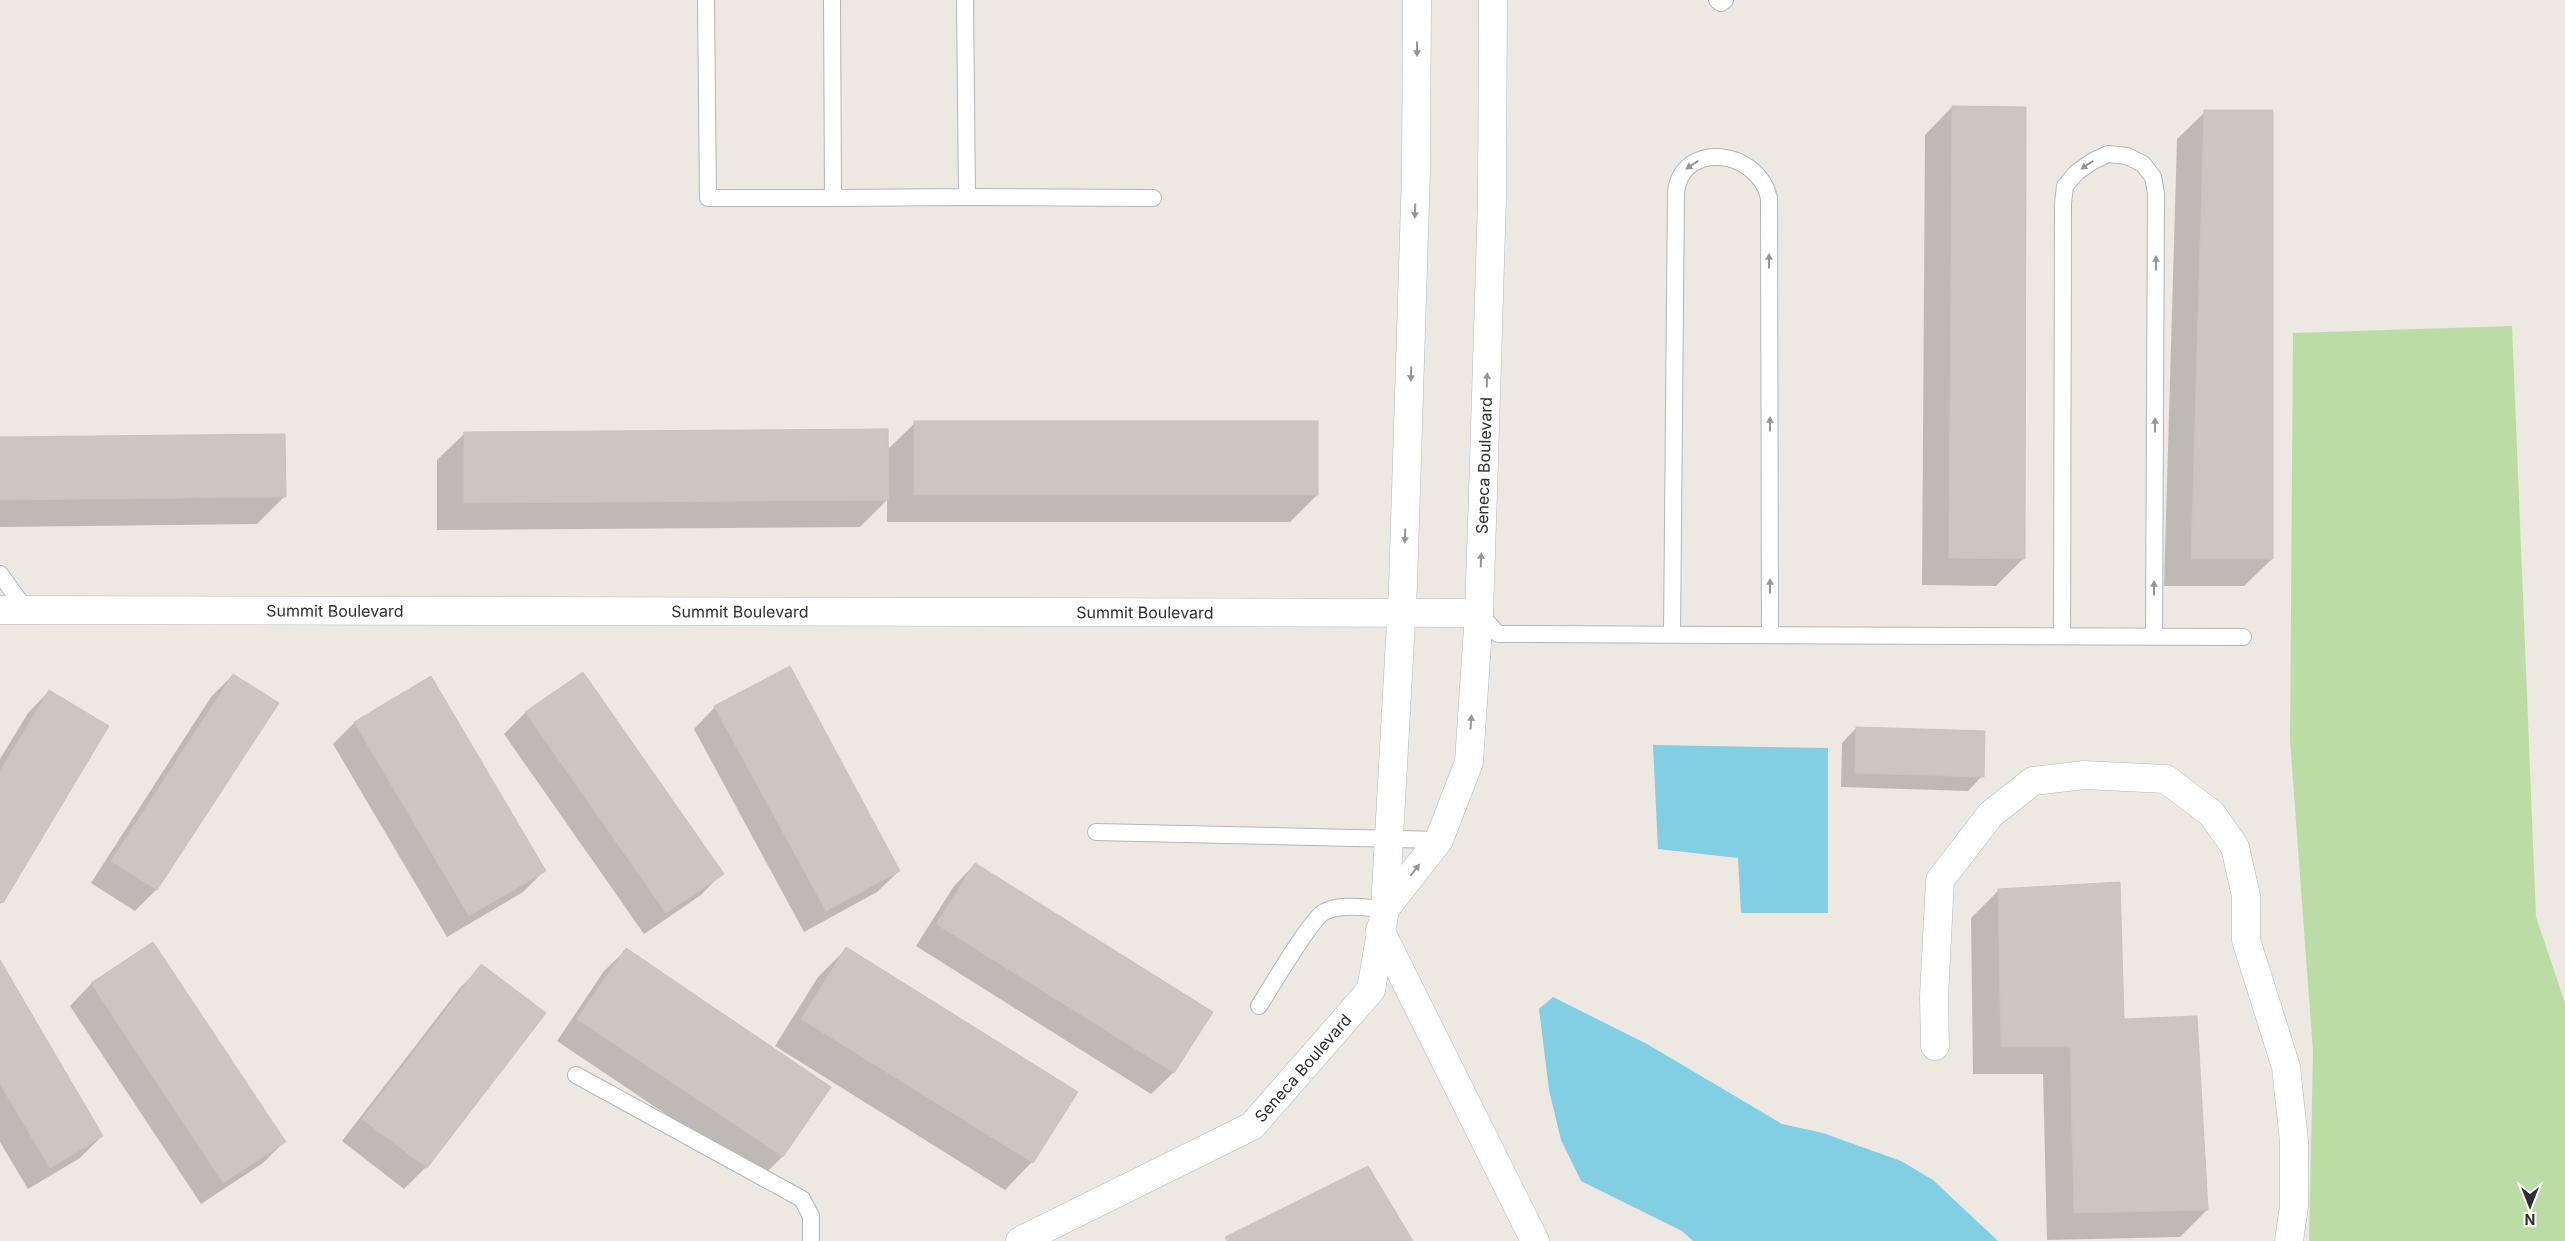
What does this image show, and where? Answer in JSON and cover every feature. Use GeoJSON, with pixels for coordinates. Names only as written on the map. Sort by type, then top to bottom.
{"type":"FeatureCollection","features":[{"type":"Feature","properties":{"kind":"street","name":"Seneca Boulevard"},"geometry":{"type":"LineString","coordinates":[[1020,1241],[1052,1233],[1252,1126],[1371,990],[1382,919],[1389,838],[1401,613],[1416,181],[1417,0]]}},
{"type":"Feature","properties":{"kind":"street","name":"Seneca Boulevard"},"geometry":{"type":"LineString","coordinates":[[1382,919],[1439,840],[1469,762],[1479,613],[1492,198],[1493,0]]}},
{"type":"Feature","properties":{"kind":"street","name":"Summit Boulevard"},"geometry":{"type":"LineString","coordinates":[[13,610],[1479,613]]}},
{"type":"Feature","properties":{"kind":"street"},"geometry":{"type":"LineString","coordinates":[[1935,1046],[1934,997],[1940,880],[1991,814],[2033,781],[2084,774],[2166,779],[2212,814],[2234,847],[2246,896],[2246,940],[2286,1067],[2294,1141],[2294,1206],[2289,1241]]}},
{"type":"Feature","properties":{"kind":"street"},"geometry":{"type":"LineString","coordinates":[[1382,919],[1535,1241]]}},
{"type":"Feature","properties":{"kind":"lane"},"geometry":{"type":"LineString","coordinates":[[706,0],[708,198],[1153,198]]}},
{"type":"Feature","properties":{"kind":"lane"},"geometry":{"type":"LineString","coordinates":[[832,0],[833,198]]}},
{"type":"Feature","properties":{"kind":"lane"},"geometry":{"type":"LineString","coordinates":[[965,0],[967,197]]}},
{"type":"Feature","properties":{"kind":"lane"},"geometry":{"type":"LineString","coordinates":[[1717,0],[1720,3],[1724,0]]}},
{"type":"Feature","properties":{"kind":"lane"},"geometry":{"type":"LineString","coordinates":[[2062,636],[2063,203],[2065,186],[2077,172],[2092,160],[2108,154],[2127,156],[2143,164],[2153,177],[2156,193],[2154,636]]}},
{"type":"Feature","properties":{"kind":"lane"},"geometry":{"type":"LineString","coordinates":[[1672,634],[1676,192],[1680,176],[1687,168],[1698,160],[1721,156],[1740,162],[1757,173],[1766,185],[1769,198],[1770,635]]}},
{"type":"Feature","properties":{"kind":"lane"},"geometry":{"type":"LineString","coordinates":[[0,574],[13,610]]}},
{"type":"Feature","properties":{"kind":"lane"},"geometry":{"type":"LineString","coordinates":[[1479,613],[1498,634],[2243,637]]}},
{"type":"Feature","properties":{"kind":"lane"},"geometry":{"type":"LineString","coordinates":[[1096,832],[1439,840]]}},
{"type":"Feature","properties":{"kind":"lane"},"geometry":{"type":"LineString","coordinates":[[1259,1006],[1312,924],[1324,912],[1346,907],[1382,919]]}},
{"type":"Feature","properties":{"kind":"lane"},"geometry":{"type":"LineString","coordinates":[[576,1075],[802,1199],[811,1216],[811,1241]]}},
{"type":"Feature","properties":{"kind":"green space"},"geometry":{"type":"Polygon","coordinates":[[[2512,326],[2536,917],[2565,1003],[2565,1241],[2309,1241],[2313,1052],[2290,740],[2293,333],[2512,326]]]}},
{"type":"Feature","properties":{"kind":"water"},"geometry":{"type":"Polygon","coordinates":[[[1653,745],[1828,748],[1828,913],[1741,913],[1738,858],[1658,849],[1653,745]]]}},
{"type":"Feature","properties":{"kind":"water"},"geometry":{"type":"Polygon","coordinates":[[[1553,997],[1647,1044],[1782,1124],[1823,1133],[1901,1161],[1933,1180],[1998,1241],[1693,1241],[1682,1231],[1581,1181],[1561,1140],[1549,1090],[1539,1009],[1553,997]]]}},
{"type":"Feature","properties":{"kind":"building"},"geometry":{"type":"Polygon","coordinates":[[[1952,106],[2026,107],[2025,559],[1949,558],[1952,106]]]}},
{"type":"Feature","properties":{"kind":"building"},"geometry":{"type":"Polygon","coordinates":[[[2204,110],[2273,110],[2273,559],[2191,559],[2204,110]]]}},
{"type":"Feature","properties":{"kind":"building"},"geometry":{"type":"Polygon","coordinates":[[[914,421],[1318,421],[1318,495],[914,495],[914,421]]]}},
{"type":"Feature","properties":{"kind":"building"},"geometry":{"type":"Polygon","coordinates":[[[888,429],[889,500],[464,503],[464,432],[888,429]]]}},
{"type":"Feature","properties":{"kind":"building"},"geometry":{"type":"Polygon","coordinates":[[[285,434],[286,497],[0,500],[0,437],[285,434]]]}},
{"type":"Feature","properties":{"kind":"building"},"geometry":{"type":"Polygon","coordinates":[[[790,666],[900,871],[826,911],[714,706],[790,666]]]}},
{"type":"Feature","properties":{"kind":"building"},"geometry":{"type":"Polygon","coordinates":[[[583,672],[724,874],[666,913],[525,712],[583,672]]]}},
{"type":"Feature","properties":{"kind":"building"},"geometry":{"type":"Polygon","coordinates":[[[233,674],[279,703],[157,890],[111,861],[233,674]]]}},
{"type":"Feature","properties":{"kind":"building"},"geometry":{"type":"Polygon","coordinates":[[[431,676],[546,871],[469,916],[354,722],[431,676]]]}},
{"type":"Feature","properties":{"kind":"building"},"geometry":{"type":"Polygon","coordinates":[[[49,690],[109,726],[3,903],[0,901],[0,771],[49,690]]]}},
{"type":"Feature","properties":{"kind":"building"},"geometry":{"type":"Polygon","coordinates":[[[1856,727],[1985,731],[1984,777],[1855,773],[1856,727]]]}},
{"type":"Feature","properties":{"kind":"building"},"geometry":{"type":"Polygon","coordinates":[[[975,863],[1213,1012],[1174,1073],[936,924],[975,863]]]}},
{"type":"Feature","properties":{"kind":"building"},"geometry":{"type":"Polygon","coordinates":[[[2120,882],[2124,1019],[2197,1016],[2208,1210],[2074,1213],[2070,1047],[2001,1047],[1998,889],[2120,882]]]}},
{"type":"Feature","properties":{"kind":"building"},"geometry":{"type":"Polygon","coordinates":[[[153,942],[286,1142],[223,1183],[91,983],[153,942]]]}},
{"type":"Feature","properties":{"kind":"building"},"geometry":{"type":"Polygon","coordinates":[[[846,947],[1078,1092],[1033,1163],[801,1019],[846,947]]]}},
{"type":"Feature","properties":{"kind":"building"},"geometry":{"type":"Polygon","coordinates":[[[626,948],[831,1087],[783,1157],[577,1019],[626,948]]]}},
{"type":"Feature","properties":{"kind":"building"},"geometry":{"type":"Polygon","coordinates":[[[0,960],[103,1136],[50,1168],[0,1084],[0,960]]]}},
{"type":"Feature","properties":{"kind":"building"},"geometry":{"type":"Polygon","coordinates":[[[481,964],[546,1013],[427,1168],[362,1119],[481,964]]]}},
{"type":"Feature","properties":{"kind":"building"},"geometry":{"type":"Polygon","coordinates":[[[1368,1166],[1413,1241],[1227,1241],[1225,1237],[1368,1166]]]}}]}
